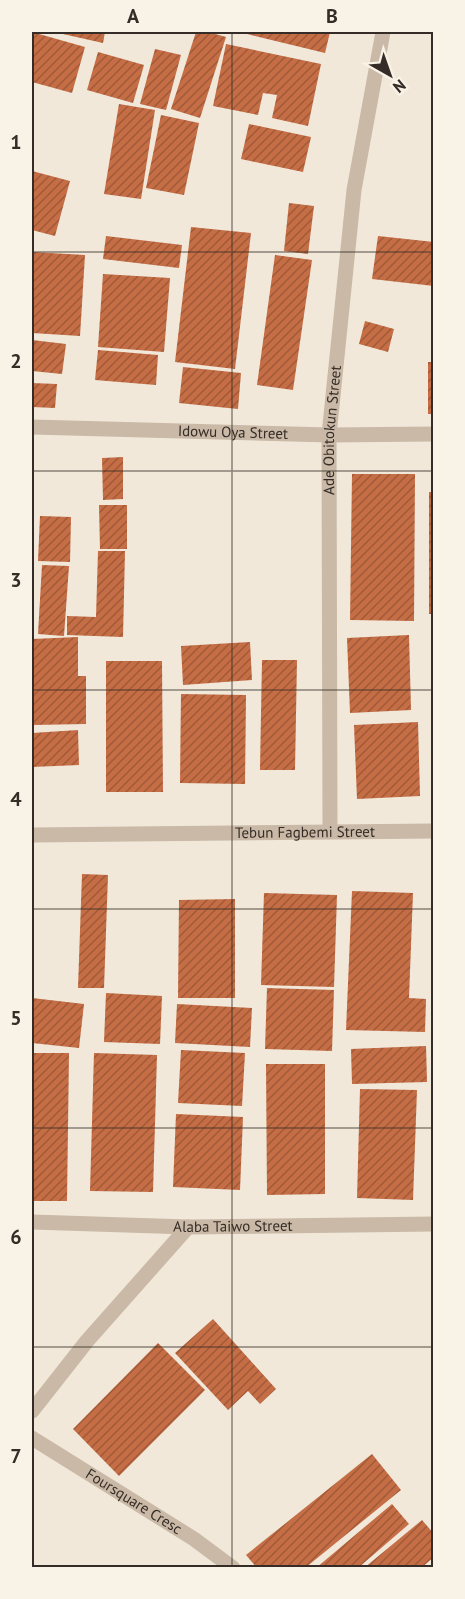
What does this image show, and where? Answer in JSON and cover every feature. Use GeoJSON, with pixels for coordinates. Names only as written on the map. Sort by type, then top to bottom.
{"type":"FeatureCollection","features":[{"type":"Feature","properties":{"kind":"street","name":"Ade Obitokun Street"},"geometry":{"type":"LineString","coordinates":[[330,830],[329,435],[354,190],[383,32]]}},
{"type":"Feature","properties":{"kind":"street","name":"Idowu Oya Street"},"geometry":{"type":"LineString","coordinates":[[32,427],[329,435],[434,434]]}},
{"type":"Feature","properties":{"kind":"street","name":"Tebun Fagbemi Street"},"geometry":{"type":"LineString","coordinates":[[32,835],[330,830],[434,831]]}},
{"type":"Feature","properties":{"kind":"street","name":"Alaba Taiwo Street"},"geometry":{"type":"LineString","coordinates":[[32,1222],[188,1227],[434,1224]]}},
{"type":"Feature","properties":{"kind":"street"},"geometry":{"type":"LineString","coordinates":[[32,1411],[87,1341],[188,1227]]}},
{"type":"Feature","properties":{"kind":"street","name":"Foursquare Cresc"},"geometry":{"type":"LineString","coordinates":[[32,1438],[174,1527],[233,1568]]}},
{"type":"Feature","properties":{"kind":"building"},"geometry":{"type":"Polygon","coordinates":[[[32,32],[85,47],[72,93],[32,82],[32,32]]]}},
{"type":"Feature","properties":{"kind":"building"},"geometry":{"type":"Polygon","coordinates":[[[54,32],[105,32],[103,43],[54,32]]]}},
{"type":"Feature","properties":{"kind":"building"},"geometry":{"type":"Polygon","coordinates":[[[196,32],[208,32],[226,37],[200,118],[171,109],[196,32]]]}},
{"type":"Feature","properties":{"kind":"building"},"geometry":{"type":"Polygon","coordinates":[[[239,32],[330,32],[325,53],[239,32]]]}},
{"type":"Feature","properties":{"kind":"building"},"geometry":{"type":"Polygon","coordinates":[[[226,44],[321,64],[308,126],[272,118],[277,95],[263,93],[258,115],[213,106],[226,44]]]}},
{"type":"Feature","properties":{"kind":"building"},"geometry":{"type":"Polygon","coordinates":[[[155,49],[181,55],[166,110],[140,104],[155,49]]]}},
{"type":"Feature","properties":{"kind":"building"},"geometry":{"type":"Polygon","coordinates":[[[98,52],[144,65],[133,103],[87,90],[98,52]]]}},
{"type":"Feature","properties":{"kind":"building"},"geometry":{"type":"Polygon","coordinates":[[[119,104],[155,110],[141,199],[104,194],[119,104]]]}},
{"type":"Feature","properties":{"kind":"building"},"geometry":{"type":"Polygon","coordinates":[[[161,115],[199,123],[184,195],[146,188],[161,115]]]}},
{"type":"Feature","properties":{"kind":"building"},"geometry":{"type":"Polygon","coordinates":[[[249,124],[311,137],[303,172],[241,159],[249,124]]]}},
{"type":"Feature","properties":{"kind":"building"},"geometry":{"type":"Polygon","coordinates":[[[32,171],[70,181],[55,236],[32,230],[32,171]]]}},
{"type":"Feature","properties":{"kind":"building"},"geometry":{"type":"Polygon","coordinates":[[[289,203],[314,206],[308,254],[284,251],[289,203]]]}},
{"type":"Feature","properties":{"kind":"building"},"geometry":{"type":"Polygon","coordinates":[[[191,227],[251,233],[235,369],[175,362],[191,227]]]}},
{"type":"Feature","properties":{"kind":"building"},"geometry":{"type":"Polygon","coordinates":[[[106,236],[182,245],[179,268],[103,259],[106,236]]]}},
{"type":"Feature","properties":{"kind":"building"},"geometry":{"type":"Polygon","coordinates":[[[378,236],[434,242],[434,286],[372,279],[378,236]]]}},
{"type":"Feature","properties":{"kind":"building"},"geometry":{"type":"Polygon","coordinates":[[[32,252],[85,255],[80,336],[32,333],[32,252]]]}},
{"type":"Feature","properties":{"kind":"building"},"geometry":{"type":"Polygon","coordinates":[[[275,255],[312,260],[293,390],[257,385],[275,255]]]}},
{"type":"Feature","properties":{"kind":"building"},"geometry":{"type":"Polygon","coordinates":[[[103,274],[170,278],[164,352],[98,347],[103,274]]]}},
{"type":"Feature","properties":{"kind":"building"},"geometry":{"type":"Polygon","coordinates":[[[365,321],[394,329],[388,352],[359,344],[365,321]]]}},
{"type":"Feature","properties":{"kind":"building"},"geometry":{"type":"Polygon","coordinates":[[[32,340],[66,344],[62,374],[32,371],[32,340]]]}},
{"type":"Feature","properties":{"kind":"building"},"geometry":{"type":"Polygon","coordinates":[[[98,350],[158,355],[156,385],[95,380],[98,350]]]}},
{"type":"Feature","properties":{"kind":"building"},"geometry":{"type":"Polygon","coordinates":[[[428,362],[434,362],[434,414],[428,414],[428,362]]]}},
{"type":"Feature","properties":{"kind":"building"},"geometry":{"type":"Polygon","coordinates":[[[183,367],[241,373],[238,409],[179,403],[183,367]]]}},
{"type":"Feature","properties":{"kind":"building"},"geometry":{"type":"Polygon","coordinates":[[[32,383],[57,384],[55,408],[32,407],[32,383]]]}},
{"type":"Feature","properties":{"kind":"building"},"geometry":{"type":"Polygon","coordinates":[[[123,457],[123,499],[103,500],[102,458],[123,457]]]}},
{"type":"Feature","properties":{"kind":"building"},"geometry":{"type":"Polygon","coordinates":[[[352,474],[415,474],[414,621],[350,620],[352,474]]]}},
{"type":"Feature","properties":{"kind":"building"},"geometry":{"type":"Polygon","coordinates":[[[429,492],[434,492],[434,614],[429,614],[429,492]]]}},
{"type":"Feature","properties":{"kind":"building"},"geometry":{"type":"Polygon","coordinates":[[[99,505],[127,505],[127,549],[100,549],[99,505]]]}},
{"type":"Feature","properties":{"kind":"building"},"geometry":{"type":"Polygon","coordinates":[[[40,516],[71,517],[70,562],[38,561],[40,516]]]}},
{"type":"Feature","properties":{"kind":"building"},"geometry":{"type":"Polygon","coordinates":[[[98,551],[125,551],[123,637],[67,635],[67,616],[96,617],[98,551]]]}},
{"type":"Feature","properties":{"kind":"building"},"geometry":{"type":"Polygon","coordinates":[[[42,565],[69,566],[64,636],[38,634],[42,565]]]}},
{"type":"Feature","properties":{"kind":"building"},"geometry":{"type":"Polygon","coordinates":[[[409,635],[411,710],[350,713],[347,638],[409,635]]]}},
{"type":"Feature","properties":{"kind":"building"},"geometry":{"type":"Polygon","coordinates":[[[78,637],[78,676],[86,676],[86,724],[32,725],[32,639],[78,637]]]}},
{"type":"Feature","properties":{"kind":"building"},"geometry":{"type":"Polygon","coordinates":[[[250,642],[252,680],[183,685],[181,646],[250,642]]]}},
{"type":"Feature","properties":{"kind":"building"},"geometry":{"type":"Polygon","coordinates":[[[262,660],[297,660],[295,770],[260,770],[262,660]]]}},
{"type":"Feature","properties":{"kind":"building"},"geometry":{"type":"Polygon","coordinates":[[[106,661],[162,661],[163,792],[106,792],[106,661]]]}},
{"type":"Feature","properties":{"kind":"building"},"geometry":{"type":"Polygon","coordinates":[[[431,662],[434,662],[434,786],[431,786],[431,662]]]}},
{"type":"Feature","properties":{"kind":"building"},"geometry":{"type":"Polygon","coordinates":[[[181,694],[246,695],[245,784],[180,783],[181,694]]]}},
{"type":"Feature","properties":{"kind":"building"},"geometry":{"type":"Polygon","coordinates":[[[418,722],[420,796],[357,799],[354,725],[418,722]]]}},
{"type":"Feature","properties":{"kind":"building"},"geometry":{"type":"Polygon","coordinates":[[[78,730],[79,765],[32,767],[32,733],[78,730]]]}},
{"type":"Feature","properties":{"kind":"building"},"geometry":{"type":"Polygon","coordinates":[[[82,874],[108,875],[104,988],[78,988],[82,874]]]}},
{"type":"Feature","properties":{"kind":"building"},"geometry":{"type":"Polygon","coordinates":[[[352,891],[413,893],[409,998],[426,999],[425,1032],[346,1030],[352,891]]]}},
{"type":"Feature","properties":{"kind":"building"},"geometry":{"type":"Polygon","coordinates":[[[264,893],[337,895],[334,987],[261,985],[264,893]]]}},
{"type":"Feature","properties":{"kind":"building"},"geometry":{"type":"Polygon","coordinates":[[[235,899],[235,998],[178,998],[179,900],[235,899]]]}},
{"type":"Feature","properties":{"kind":"building"},"geometry":{"type":"Polygon","coordinates":[[[267,988],[334,990],[332,1051],[265,1049],[267,988]]]}},
{"type":"Feature","properties":{"kind":"building"},"geometry":{"type":"Polygon","coordinates":[[[106,993],[162,996],[160,1044],[104,1042],[106,993]]]}},
{"type":"Feature","properties":{"kind":"building"},"geometry":{"type":"Polygon","coordinates":[[[32,998],[84,1004],[79,1048],[32,1043],[32,998]]]}},
{"type":"Feature","properties":{"kind":"building"},"geometry":{"type":"Polygon","coordinates":[[[177,1004],[252,1008],[250,1047],[175,1043],[177,1004]]]}},
{"type":"Feature","properties":{"kind":"building"},"geometry":{"type":"Polygon","coordinates":[[[426,1046],[427,1082],[352,1084],[351,1049],[426,1046]]]}},
{"type":"Feature","properties":{"kind":"building"},"geometry":{"type":"Polygon","coordinates":[[[181,1050],[245,1053],[242,1106],[178,1103],[181,1050]]]}},
{"type":"Feature","properties":{"kind":"building"},"geometry":{"type":"Polygon","coordinates":[[[32,1053],[69,1053],[67,1201],[32,1201],[32,1053]]]}},
{"type":"Feature","properties":{"kind":"building"},"geometry":{"type":"Polygon","coordinates":[[[94,1053],[157,1055],[153,1192],[90,1191],[94,1053]]]}},
{"type":"Feature","properties":{"kind":"building"},"geometry":{"type":"Polygon","coordinates":[[[266,1064],[325,1064],[325,1194],[267,1195],[266,1064]]]}},
{"type":"Feature","properties":{"kind":"building"},"geometry":{"type":"Polygon","coordinates":[[[360,1089],[417,1090],[413,1200],[357,1198],[360,1089]]]}},
{"type":"Feature","properties":{"kind":"building"},"geometry":{"type":"Polygon","coordinates":[[[176,1114],[243,1117],[240,1190],[173,1187],[176,1114]]]}},
{"type":"Feature","properties":{"kind":"building"},"geometry":{"type":"Polygon","coordinates":[[[213,1319],[276,1389],[260,1404],[248,1391],[228,1410],[175,1353],[213,1319]]]}},
{"type":"Feature","properties":{"kind":"building"},"geometry":{"type":"Polygon","coordinates":[[[158,1343],[205,1390],[119,1476],[73,1429],[158,1343]]]}},
{"type":"Feature","properties":{"kind":"building"},"geometry":{"type":"Polygon","coordinates":[[[372,1454],[401,1490],[305,1568],[257,1568],[246,1555],[372,1454]]]}},
{"type":"Feature","properties":{"kind":"building"},"geometry":{"type":"Polygon","coordinates":[[[392,1504],[409,1524],[358,1568],[316,1568],[392,1504]]]}},
{"type":"Feature","properties":{"kind":"building"},"geometry":{"type":"Polygon","coordinates":[[[422,1520],[434,1534],[434,1557],[421,1568],[364,1568],[422,1520]]]}}]}
